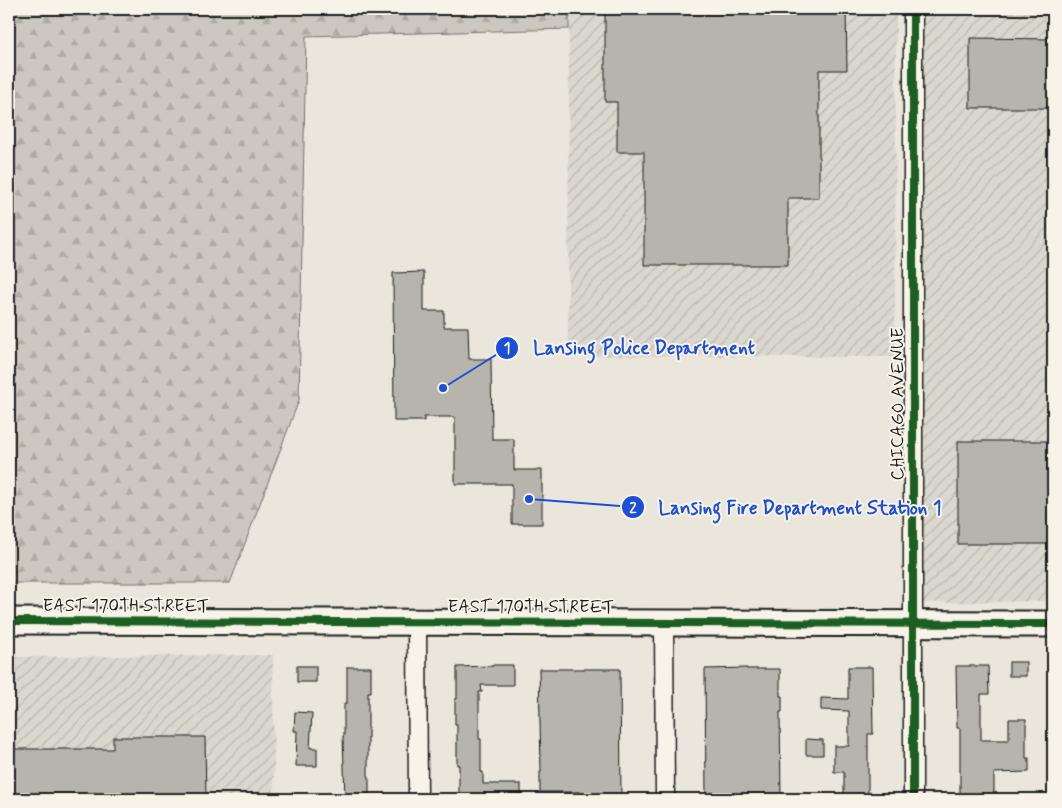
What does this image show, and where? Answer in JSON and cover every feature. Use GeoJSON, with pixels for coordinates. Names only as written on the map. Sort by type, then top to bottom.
{"type":"FeatureCollection","features":[{"type":"Feature","properties":{"kind":"street","name":"CHICAGO AVENUE"},"geometry":{"type":"LineString","coordinates":[[913,9],[913,799]]}},
{"type":"Feature","properties":{"kind":"street","name":"EAST 170TH STREET"},"geometry":{"type":"LineString","coordinates":[[9,621],[1053,624]]}},
{"type":"Feature","properties":{"kind":"street"},"geometry":{"type":"LineString","coordinates":[[417,622],[418,799]]}},
{"type":"Feature","properties":{"kind":"street"},"geometry":{"type":"LineString","coordinates":[[664,623],[665,799]]}},
{"type":"Feature","properties":{"kind":"shaded area"},"geometry":{"type":"Polygon","coordinates":[[[569,9],[896,9],[895,357],[568,356],[569,9]]]}},
{"type":"Feature","properties":{"kind":"shaded area"},"geometry":{"type":"Polygon","coordinates":[[[913,9],[1053,9],[1053,601],[913,603],[913,9]]]}},
{"type":"Feature","properties":{"kind":"shaded area"},"geometry":{"type":"Polygon","coordinates":[[[273,655],[274,799],[9,799],[9,657],[273,655]]]}},
{"type":"Feature","properties":{"kind":"green space"},"geometry":{"type":"Polygon","coordinates":[[[9,9],[569,9],[569,29],[306,36],[299,400],[230,583],[9,583],[9,9]]]}},
{"type":"Feature","properties":{"kind":"building"},"geometry":{"type":"Polygon","coordinates":[[[605,9],[846,9],[847,70],[819,70],[819,198],[788,198],[788,265],[644,265],[644,152],[617,152],[617,102],[605,102],[605,9]]]}},
{"type":"Feature","properties":{"kind":"building"},"geometry":{"type":"Polygon","coordinates":[[[970,38],[1053,39],[1053,108],[970,108],[970,38]]]}},
{"type":"Feature","properties":{"kind":"building"},"geometry":{"type":"Polygon","coordinates":[[[424,272],[424,311],[444,311],[444,327],[468,327],[469,359],[491,359],[492,439],[514,439],[514,470],[542,470],[542,524],[512,524],[512,484],[455,484],[455,417],[424,417],[424,421],[394,421],[393,273],[424,272]]]}},
{"type":"Feature","properties":{"kind":"building"},"geometry":{"type":"Polygon","coordinates":[[[958,441],[1053,441],[1053,544],[958,544],[958,441]]]}},
{"type":"Feature","properties":{"kind":"building"},"geometry":{"type":"Polygon","coordinates":[[[1009,662],[1026,662],[1026,676],[1009,676],[1009,662]]]}},
{"type":"Feature","properties":{"kind":"building"},"geometry":{"type":"Polygon","coordinates":[[[513,665],[513,685],[481,685],[482,692],[479,692],[479,739],[481,739],[483,784],[521,784],[521,799],[501,799],[501,797],[459,798],[457,725],[455,725],[457,667],[513,665]]]}},
{"type":"Feature","properties":{"kind":"building"},"geometry":{"type":"Polygon","coordinates":[[[297,666],[316,666],[316,682],[297,682],[297,666]]]}},
{"type":"Feature","properties":{"kind":"building"},"geometry":{"type":"Polygon","coordinates":[[[956,666],[988,666],[989,694],[981,694],[981,740],[1009,740],[1009,719],[1026,719],[1026,758],[1029,758],[1029,772],[994,773],[994,799],[960,799],[960,728],[957,728],[956,666]]]}},
{"type":"Feature","properties":{"kind":"building"},"geometry":{"type":"Polygon","coordinates":[[[347,667],[371,667],[371,692],[368,692],[369,799],[345,799],[343,736],[344,703],[347,703],[347,667]]]}},
{"type":"Feature","properties":{"kind":"building"},"geometry":{"type":"Polygon","coordinates":[[[848,667],[872,667],[873,734],[868,734],[868,799],[844,799],[844,772],[834,772],[834,746],[849,746],[849,711],[821,710],[821,698],[848,699],[848,667]]]}},
{"type":"Feature","properties":{"kind":"building"},"geometry":{"type":"Polygon","coordinates":[[[539,669],[620,669],[621,799],[579,799],[579,792],[540,792],[539,669]]]}},
{"type":"Feature","properties":{"kind":"building"},"geometry":{"type":"Polygon","coordinates":[[[705,669],[780,669],[780,696],[782,696],[782,712],[780,712],[781,799],[706,799],[705,669]]]}},
{"type":"Feature","properties":{"kind":"building"},"geometry":{"type":"Polygon","coordinates":[[[295,712],[312,713],[310,748],[317,748],[317,766],[296,766],[297,731],[294,731],[295,712]]]}},
{"type":"Feature","properties":{"kind":"building"},"geometry":{"type":"Polygon","coordinates":[[[113,737],[205,737],[206,799],[9,799],[9,749],[113,749],[113,737]]]}},
{"type":"Feature","properties":{"kind":"building"},"geometry":{"type":"Polygon","coordinates":[[[806,739],[823,740],[823,755],[806,755],[806,739]]]}},
{"type":"Feature","properties":{"kind":"cycle path"},"geometry":{"type":"LineString","coordinates":[[913,9],[913,799]]}},
{"type":"Feature","properties":{"kind":"cycle path"},"geometry":{"type":"LineString","coordinates":[[9,621],[1053,624]]}},
{"type":"Feature","properties":{"kind":"place","name":"Lansing Police Department"},"geometry":{"type":"Point","coordinates":[443,388]}},
{"type":"Feature","properties":{"kind":"place","name":"Lansing Fire Department Station 1"},"geometry":{"type":"Point","coordinates":[529,499]}}]}
